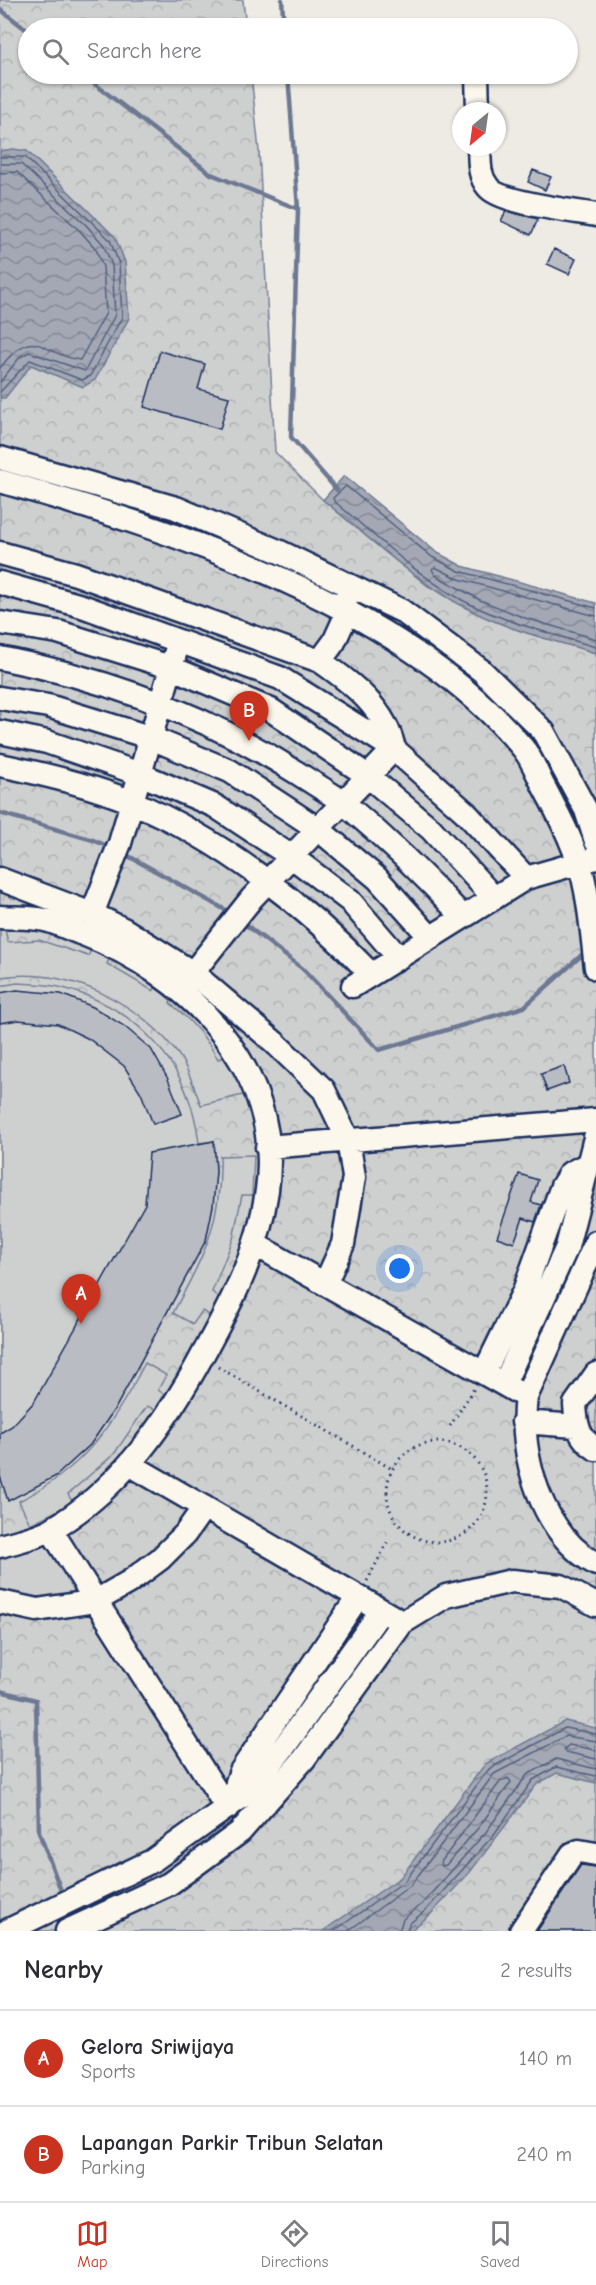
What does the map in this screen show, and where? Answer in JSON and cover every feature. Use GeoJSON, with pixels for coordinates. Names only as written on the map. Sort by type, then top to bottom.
{"type":"FeatureCollection","features":[{"type":"Feature","properties":{"kind":"street"},"geometry":{"type":"LineString","coordinates":[[477,84],[478,102]]}},
{"type":"Feature","properties":{"kind":"street"},"geometry":{"type":"LineString","coordinates":[[479,156],[480,175],[489,189],[511,200],[596,215]]}},
{"type":"Feature","properties":{"kind":"street"},"geometry":{"type":"LineString","coordinates":[[0,458],[176,508],[280,552],[411,618],[482,671],[543,730],[586,810],[596,841]]}},
{"type":"Feature","properties":{"kind":"street"},"geometry":{"type":"LineString","coordinates":[[0,481],[98,509],[258,568],[343,610],[395,640],[469,693],[524,748],[586,860],[586,890],[596,968]]}},
{"type":"Feature","properties":{"kind":"street"},"geometry":{"type":"LineString","coordinates":[[0,553],[76,574],[320,661],[345,678],[374,706],[391,734],[394,749]]}},
{"type":"Feature","properties":{"kind":"street"},"geometry":{"type":"LineString","coordinates":[[0,583],[82,606],[280,678],[394,749],[465,812],[526,878]]}},
{"type":"Feature","properties":{"kind":"street"},"geometry":{"type":"LineString","coordinates":[[320,661],[334,642],[344,620],[343,610],[349,585]]}},
{"type":"Feature","properties":{"kind":"street"},"geometry":{"type":"LineString","coordinates":[[0,623],[58,632],[170,667],[271,710],[368,776],[431,829],[494,898]]}},
{"type":"Feature","properties":{"kind":"street"},"geometry":{"type":"LineString","coordinates":[[92,914],[120,843],[149,737],[180,641]]}},
{"type":"Feature","properties":{"kind":"street"},"geometry":{"type":"LineString","coordinates":[[0,658],[63,670],[160,701],[262,750],[343,803],[420,870],[464,917]]}},
{"type":"Feature","properties":{"kind":"street"},"geometry":{"type":"LineString","coordinates":[[0,698],[48,706],[149,737],[230,771],[318,829],[377,878],[430,937]]}},
{"type":"Feature","properties":{"kind":"street"},"geometry":{"type":"LineString","coordinates":[[0,732],[47,742],[140,774],[215,806],[292,857],[350,901],[398,957]]}},
{"type":"Feature","properties":{"kind":"street"},"geometry":{"type":"LineString","coordinates":[[179,990],[268,882],[394,749]]}},
{"type":"Feature","properties":{"kind":"street"},"geometry":{"type":"LineString","coordinates":[[0,765],[49,775],[132,802],[201,838],[268,882],[331,933],[362,980],[526,878],[586,860]]}},
{"type":"Feature","properties":{"kind":"street"},"geometry":{"type":"LineString","coordinates":[[0,879],[92,914],[219,1027],[254,1084],[266,1134],[268,1188],[256,1245],[228,1310],[174,1404],[131,1465],[96,1496],[51,1530],[0,1546]]}},
{"type":"Feature","properties":{"kind":"street"},"geometry":{"type":"LineString","coordinates":[[0,917],[45,920],[121,938],[193,973],[274,1042],[324,1090],[348,1140],[354,1177],[342,1244],[325,1284]]}},
{"type":"Feature","properties":{"kind":"street"},"geometry":{"type":"LineString","coordinates":[[267,1147],[596,1120]]}},
{"type":"Feature","properties":{"kind":"street"},"geometry":{"type":"LineString","coordinates":[[504,1384],[567,1247],[596,1134]]}},
{"type":"Feature","properties":{"kind":"street"},"geometry":{"type":"LineString","coordinates":[[484,1373],[524,1291],[562,1186],[570,1173],[590,1163]]}},
{"type":"Feature","properties":{"kind":"street"},"geometry":{"type":"LineString","coordinates":[[596,1242],[526,1397],[523,1422],[529,1465],[550,1517],[582,1556],[596,1564]]}},
{"type":"Feature","properties":{"kind":"street"},"geometry":{"type":"LineString","coordinates":[[256,1245],[526,1397]]}},
{"type":"Feature","properties":{"kind":"street"},"geometry":{"type":"LineString","coordinates":[[596,1374],[575,1404],[576,1426],[585,1443],[596,1449]]}},
{"type":"Feature","properties":{"kind":"street"},"geometry":{"type":"LineString","coordinates":[[523,1422],[576,1426]]}},
{"type":"Feature","properties":{"kind":"street"},"geometry":{"type":"LineString","coordinates":[[131,1465],[402,1623]]}},
{"type":"Feature","properties":{"kind":"street"},"geometry":{"type":"LineString","coordinates":[[0,1602],[37,1610],[96,1600],[129,1582],[160,1559],[185,1534],[204,1507]]}},
{"type":"Feature","properties":{"kind":"street"},"geometry":{"type":"LineString","coordinates":[[51,1530],[232,1804]]}},
{"type":"Feature","properties":{"kind":"street"},"geometry":{"type":"LineString","coordinates":[[68,1931],[168,1884],[240,1832],[304,1759],[402,1623],[446,1596],[512,1581],[561,1586],[596,1605]]}},
{"type":"Feature","properties":{"kind":"street"},"geometry":{"type":"LineString","coordinates":[[232,1804],[241,1771],[358,1598]]}},
{"type":"Feature","properties":{"kind":"street"},"geometry":{"type":"LineString","coordinates":[[14,1929],[152,1861],[247,1793],[284,1747],[381,1611]]}},
{"type":"Feature","properties":{"kind":"street"},"geometry":{"type":"LineString","coordinates":[[525,1930],[572,1854],[579,1851],[596,1854]]}},
{"type":"Feature","properties":{"kind":"street"},"geometry":{"type":"LineString","coordinates":[[112,1880],[124,1905]]}},
{"type":"Feature","properties":{"kind":"path"},"geometry":{"type":"LineString","coordinates":[[201,1357],[392,1469]]}},
{"type":"Feature","properties":{"kind":"path"},"geometry":{"type":"LineString","coordinates":[[450,1426],[484,1373]]}},
{"type":"Feature","properties":{"kind":"path"},"geometry":{"type":"LineString","coordinates":[[442,1442],[458,1446],[472,1455],[482,1468],[488,1484],[488,1500],[483,1515],[473,1528],[452,1540],[427,1542],[412,1536],[399,1525],[390,1511],[388,1482],[392,1469],[400,1457],[412,1448],[426,1443],[442,1442]]}},
{"type":"Feature","properties":{"kind":"path"},"geometry":{"type":"LineString","coordinates":[[358,1598],[388,1541]]}},
{"type":"Feature","properties":{"kind":"green space"},"geometry":{"type":"Polygon","coordinates":[[[0,0],[243,0],[245,18],[18,18],[18,84],[252,84],[259,151],[275,452],[323,500],[428,586],[521,631],[596,653],[596,1931],[0,1931],[0,0]]]}},
{"type":"Feature","properties":{"kind":"green space"},"geometry":{"type":"Polygon","coordinates":[[[0,930],[5,930],[8,942],[39,940],[88,956],[93,946],[111,954],[107,964],[153,991],[159,983],[175,993],[170,1003],[197,1029],[218,1059],[228,1056],[247,1094],[201,1105],[178,1054],[143,1018],[122,1004],[75,983],[50,977],[25,975],[0,977],[0,930]]]}},
{"type":"Feature","properties":{"kind":"green space"},"geometry":{"type":"Polygon","coordinates":[[[17,983],[58,987],[90,997],[137,1025],[172,1065],[185,1089],[194,1115],[199,1143],[214,1141],[216,1171],[213,1206],[206,1240],[116,1407],[90,1445],[56,1476],[8,1501],[4,1487],[0,1487],[0,986],[17,983]]]}},
{"type":"Feature","properties":{"kind":"green space"},"geometry":{"type":"Polygon","coordinates":[[[254,1155],[252,1195],[242,1195],[233,1239],[212,1292],[222,1299],[211,1316],[202,1311],[193,1324],[173,1313],[209,1238],[218,1201],[220,1156],[254,1155]]]}},
{"type":"Feature","properties":{"kind":"green space"},"geometry":{"type":"Polygon","coordinates":[[[145,1363],[166,1375],[158,1390],[167,1396],[158,1411],[147,1406],[114,1454],[68,1494],[73,1503],[30,1524],[19,1501],[61,1475],[94,1444],[121,1407],[145,1363]]]}},
{"type":"Feature","properties":{"kind":"green space"},"geometry":{"type":"Polygon","coordinates":[[[52,1544],[86,1600],[0,1598],[0,1556],[52,1544]]]}},
{"type":"Feature","properties":{"kind":"water"},"geometry":{"type":"Polygon","coordinates":[[[13,149],[27,151],[115,237],[125,262],[129,318],[95,380],[83,387],[31,365],[5,398],[0,398],[0,151],[13,149]]]}},
{"type":"Feature","properties":{"kind":"water"},"geometry":{"type":"Polygon","coordinates":[[[344,476],[436,552],[462,566],[596,603],[596,653],[503,625],[453,601],[414,575],[323,500],[344,476]]]}},
{"type":"Feature","properties":{"kind":"water"},"geometry":{"type":"Polygon","coordinates":[[[565,1721],[596,1728],[596,1783],[557,1773],[537,1784],[470,1872],[430,1915],[410,1931],[323,1931],[401,1877],[485,1764],[565,1721]]]}},
{"type":"Feature","properties":{"kind":"building"},"geometry":{"type":"Polygon","coordinates":[[[533,170],[551,177],[545,190],[528,182],[533,170]]]}},
{"type":"Feature","properties":{"kind":"building"},"geometry":{"type":"Polygon","coordinates":[[[506,211],[538,219],[531,235],[501,221],[506,211]]]}},
{"type":"Feature","properties":{"kind":"building"},"geometry":{"type":"Polygon","coordinates":[[[554,249],[576,259],[569,274],[547,264],[554,249]]]}},
{"type":"Feature","properties":{"kind":"building"},"geometry":{"type":"Polygon","coordinates":[[[160,351],[205,364],[198,389],[229,397],[220,429],[144,407],[160,351]]]}},
{"type":"Feature","properties":{"kind":"building"},"geometry":{"type":"Polygon","coordinates":[[[17,990],[61,994],[93,1007],[124,1026],[151,1049],[168,1079],[182,1114],[153,1124],[141,1093],[124,1066],[89,1039],[58,1024],[18,1020],[0,1023],[0,993],[17,990]]]}},
{"type":"Feature","properties":{"kind":"building"},"geometry":{"type":"Polygon","coordinates":[[[564,1066],[569,1083],[547,1091],[541,1074],[564,1066]]]}},
{"type":"Feature","properties":{"kind":"building"},"geometry":{"type":"Polygon","coordinates":[[[214,1141],[216,1171],[213,1206],[206,1240],[116,1407],[90,1445],[56,1476],[8,1501],[0,1476],[0,1433],[12,1426],[34,1402],[145,1204],[149,1153],[214,1141]]]}},
{"type":"Feature","properties":{"kind":"building"},"geometry":{"type":"Polygon","coordinates":[[[519,1174],[538,1180],[531,1202],[541,1205],[535,1222],[523,1218],[514,1243],[497,1237],[519,1174]]]}},
{"type":"Feature","properties":{"kind":"building"},"geometry":{"type":"Polygon","coordinates":[[[581,1865],[596,1867],[596,1931],[537,1931],[581,1865]]]}},
{"type":"Feature","properties":{"kind":"waterway"},"geometry":{"type":"LineString","coordinates":[[282,0],[283,18]]}},
{"type":"Feature","properties":{"kind":"waterway"},"geometry":{"type":"LineString","coordinates":[[0,9],[18,23]]}},
{"type":"Feature","properties":{"kind":"waterway"},"geometry":{"type":"LineString","coordinates":[[95,84],[211,174],[298,209]]}},
{"type":"Feature","properties":{"kind":"waterway"},"geometry":{"type":"LineString","coordinates":[[289,84],[298,209],[291,437],[337,490]]}},
{"type":"Feature","properties":{"kind":"waterway"},"geometry":{"type":"LineString","coordinates":[[0,813],[93,840],[112,848]]}},
{"type":"Feature","properties":{"kind":"waterway"},"geometry":{"type":"LineString","coordinates":[[123,853],[231,913]]}},
{"type":"Feature","properties":{"kind":"waterway"},"geometry":{"type":"LineString","coordinates":[[242,922],[303,969],[379,1050],[524,1007],[584,953]]}},
{"type":"Feature","properties":{"kind":"waterway"},"geometry":{"type":"LineString","coordinates":[[0,1691],[36,1700],[39,1832],[63,1896]]}},
{"type":"Feature","properties":{"kind":"place","name":"Lapangan Parkir Tribun Selatan"},"geometry":{"type":"Point","coordinates":[249,741]}},
{"type":"Feature","properties":{"kind":"place","name":"Gelora Sriwijaya"},"geometry":{"type":"Point","coordinates":[81,1324]}}]}
